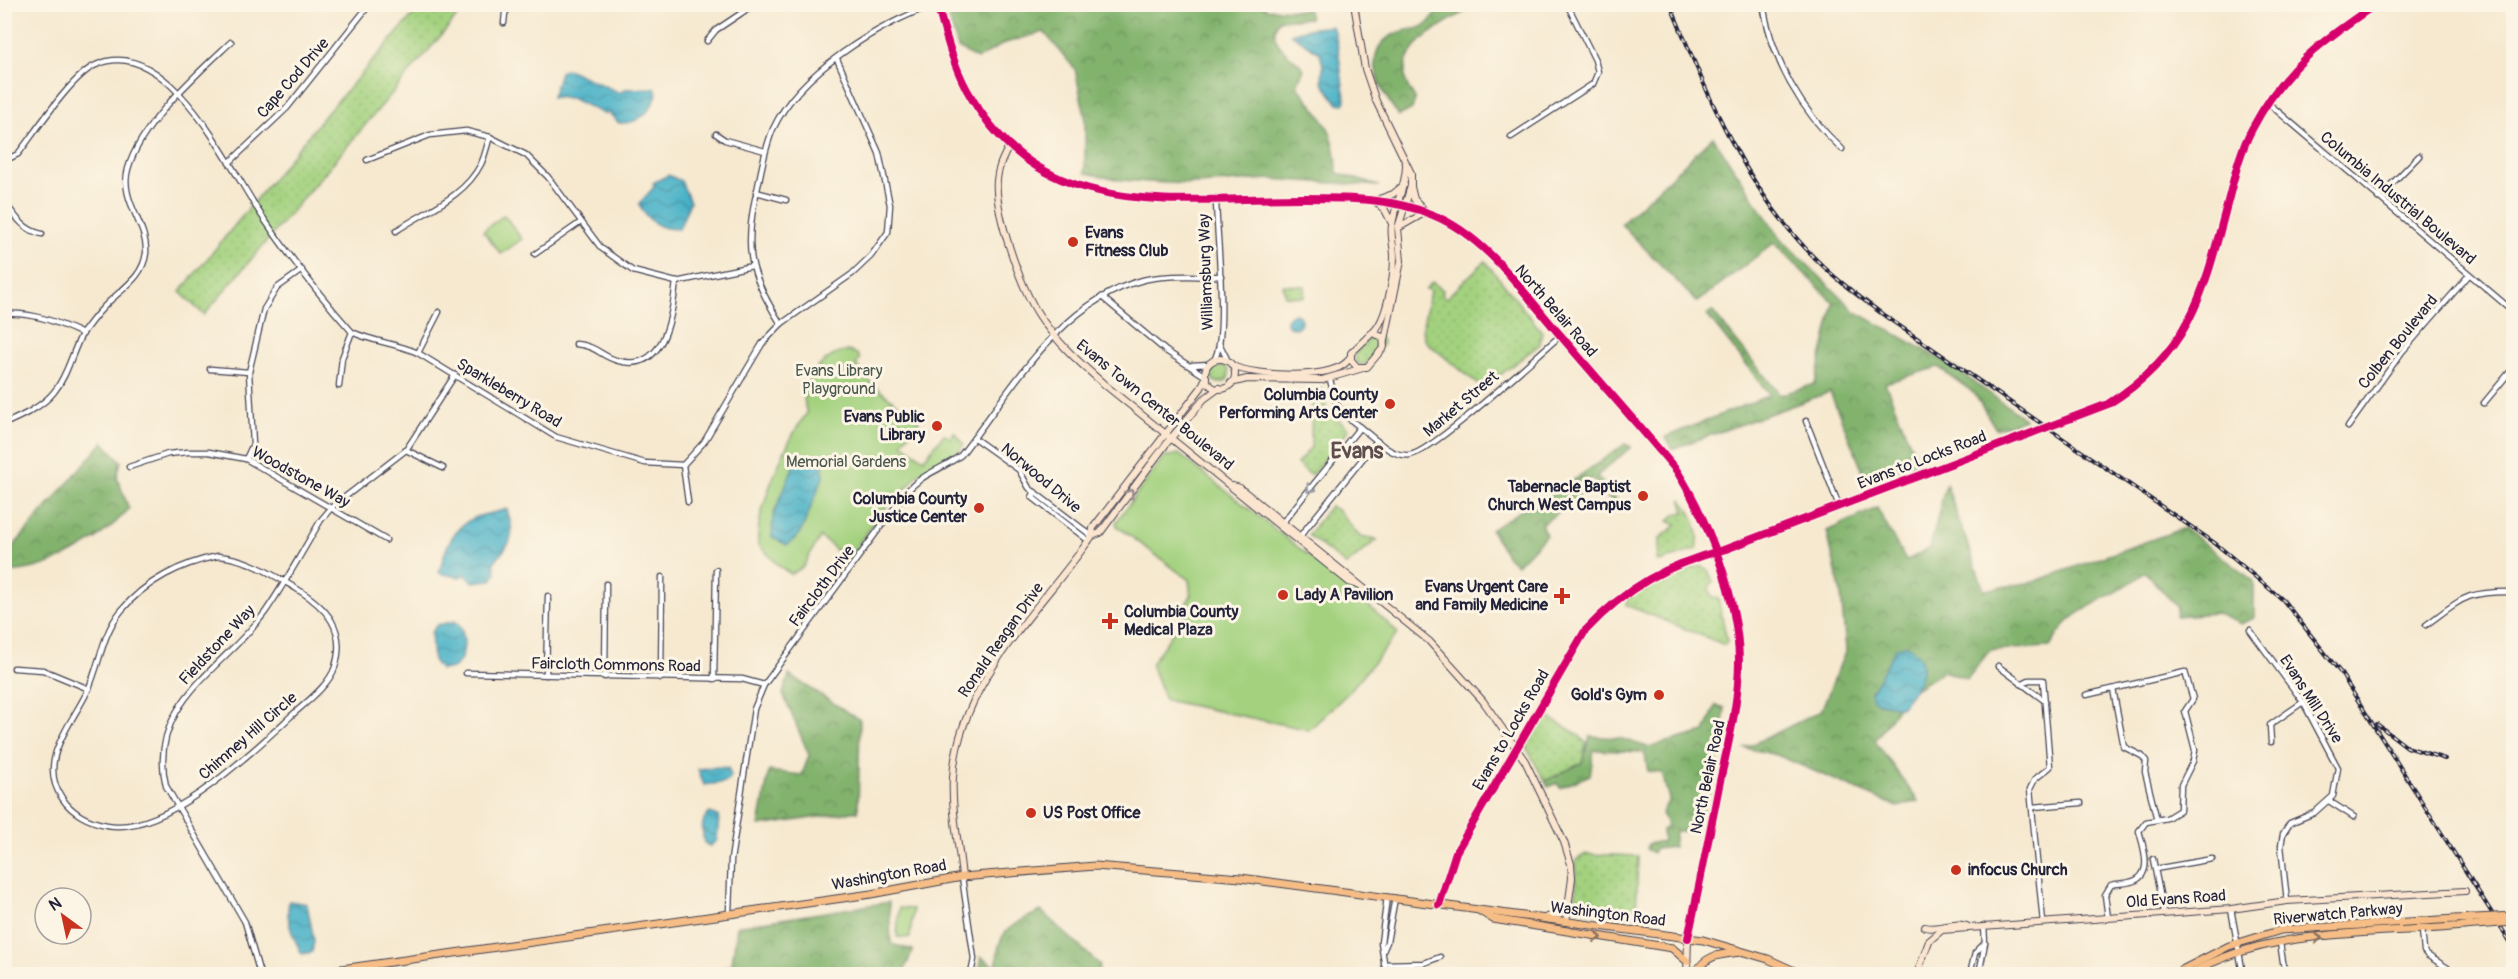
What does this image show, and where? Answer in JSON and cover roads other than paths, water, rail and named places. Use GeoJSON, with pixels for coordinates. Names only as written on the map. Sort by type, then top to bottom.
{"type":"FeatureCollection","features":[{"type":"Feature","properties":{"kind":"main road","name":"Washington Road"},"geometry":{"type":"LineString","coordinates":[[306,975],[476,948],[872,894],[962,877],[1095,866],[1241,878],[1688,938],[1745,952],[1781,964],[1801,975]]}},
{"type":"Feature","properties":{"kind":"main road","name":"Washington Road"},"geometry":{"type":"LineString","coordinates":[[1478,910],[1493,919],[1672,948],[1687,961]]}},
{"type":"Feature","properties":{"kind":"main road","name":"Riverwatch Parkway"},"geometry":{"type":"LineString","coordinates":[[2174,975],[2238,942],[2281,930],[2514,916]]}},
{"type":"Feature","properties":{"kind":"main road","name":"Riverwatch Parkway"},"geometry":{"type":"LineString","coordinates":[[2190,975],[2211,963],[2280,943],[2514,922]]}},
{"type":"Feature","properties":{"kind":"main road"},"geometry":{"type":"LineString","coordinates":[[1695,975],[1702,963],[1715,955],[1745,952]]}},
{"type":"Feature","properties":{"kind":"street","name":"Cape Cod Drive"},"geometry":{"type":"LineString","coordinates":[[230,163],[287,108],[370,4]]}},
{"type":"Feature","properties":{"kind":"street"},"geometry":{"type":"LineString","coordinates":[[504,23],[506,13],[513,4]]}},
{"type":"Feature","properties":{"kind":"street"},"geometry":{"type":"LineString","coordinates":[[707,41],[716,30],[755,4]]}},
{"type":"Feature","properties":{"kind":"street"},"geometry":{"type":"LineString","coordinates":[[781,324],[757,284],[752,266],[750,243],[756,192],[765,150],[774,128],[799,91],[837,59],[881,28],[936,4]]}},
{"type":"Feature","properties":{"kind":"street","name":"North Belair Road"},"geometry":{"type":"LineString","coordinates":[[936,4],[966,88],[983,117],[1009,146],[1063,181],[1092,191],[1155,200],[1216,198],[1375,200],[1426,212],[1455,226],[1485,251],[1677,471],[1698,508],[1715,552],[1732,611],[1738,650],[1736,708],[1688,938],[1687,975]]}},
{"type":"Feature","properties":{"kind":"street"},"geometry":{"type":"LineString","coordinates":[[1354,4],[1365,69],[1376,101],[1406,162],[1407,185],[1401,205]]}},
{"type":"Feature","properties":{"kind":"street"},"geometry":{"type":"LineString","coordinates":[[1511,137],[1593,84],[1598,72],[1595,60],[1567,4]]}},
{"type":"Feature","properties":{"kind":"street"},"geometry":{"type":"LineString","coordinates":[[1763,4],[1769,33],[1791,86],[1815,121],[1842,149]]}},
{"type":"Feature","properties":{"kind":"street","name":"Evans to Locks Road"},"geometry":{"type":"LineString","coordinates":[[1439,905],[1456,852],[1585,631],[1610,604],[1657,574],[2108,404],[2148,376],[2169,352],[2196,309],[2213,259],[2237,163],[2251,130],[2295,65],[2327,38],[2376,4]]}},
{"type":"Feature","properties":{"kind":"street"},"geometry":{"type":"LineString","coordinates":[[4,424],[42,404],[55,392],[83,334],[103,307],[127,288],[144,263],[146,250],[129,200],[126,182],[128,168],[148,131],[179,92],[231,42]]}},
{"type":"Feature","properties":{"kind":"street"},"geometry":{"type":"LineString","coordinates":[[688,502],[683,465],[704,442],[762,344],[781,324],[852,274],[871,256],[888,232],[890,205],[879,153],[837,59]]}},
{"type":"Feature","properties":{"kind":"street"},"geometry":{"type":"LineString","coordinates":[[4,161],[18,154],[86,70],[114,60],[141,64],[179,92],[211,133],[262,216],[352,332],[342,358],[339,386]]}},
{"type":"Feature","properties":{"kind":"street","name":"Columbia Industrial Boulevard"},"geometry":{"type":"LineString","coordinates":[[2268,103],[2514,312]]}},
{"type":"Feature","properties":{"kind":"street"},"geometry":{"type":"LineString","coordinates":[[367,160],[430,135],[466,131],[490,137],[526,155],[548,177],[601,248],[633,271],[676,282],[752,266]]}},
{"type":"Feature","properties":{"kind":"street"},"geometry":{"type":"LineString","coordinates":[[716,134],[725,140],[765,150]]}},
{"type":"Feature","properties":{"kind":"street"},"geometry":{"type":"LineString","coordinates":[[396,231],[438,207],[464,187],[481,164],[490,137]]}},
{"type":"Feature","properties":{"kind":"street","name":"Evans Town Center Boulevard"},"geometry":{"type":"LineString","coordinates":[[1009,146],[998,168],[996,184],[1004,228],[1026,291],[1054,335],[1067,351],[1105,385],[1233,486],[1240,488],[1349,582],[1356,584],[1429,641],[1483,701],[1517,748],[1544,798],[1571,864],[1569,897]]}},
{"type":"Feature","properties":{"kind":"street"},"geometry":{"type":"LineString","coordinates":[[2379,198],[2419,156]]}},
{"type":"Feature","properties":{"kind":"street"},"geometry":{"type":"LineString","coordinates":[[1392,223],[1385,210],[1375,200],[1393,194],[1407,185]]}},
{"type":"Feature","properties":{"kind":"street"},"geometry":{"type":"LineString","coordinates":[[1398,228],[1426,212],[1414,199],[1407,185]]}},
{"type":"Feature","properties":{"kind":"street"},"geometry":{"type":"LineString","coordinates":[[756,192],[786,200]]}},
{"type":"Feature","properties":{"kind":"street","name":"Williamsburg Way"},"geometry":{"type":"LineString","coordinates":[[1211,362],[1220,345],[1221,276],[1216,198]]}},
{"type":"Feature","properties":{"kind":"street"},"geometry":{"type":"LineString","coordinates":[[4,201],[19,222],[32,232],[42,234]]}},
{"type":"Feature","properties":{"kind":"street","name":"Ronald Reagan Drive"},"geometry":{"type":"LineString","coordinates":[[962,877],[952,779],[958,740],[968,710],[987,677],[1091,539],[1093,528],[1169,435],[1204,399],[1219,388],[1243,379],[1330,378],[1363,368],[1383,350],[1395,274],[1392,223],[1401,205]]}},
{"type":"Feature","properties":{"kind":"street","name":"Ronald Reagan Drive"},"geometry":{"type":"LineString","coordinates":[[1169,435],[1201,388],[1211,362],[1230,363],[1254,372],[1320,373],[1342,367],[1353,350],[1383,320],[1395,274],[1401,261],[1398,228],[1401,205]]}},
{"type":"Feature","properties":{"kind":"street"},"geometry":{"type":"LineString","coordinates":[[535,254],[581,222]]}},
{"type":"Feature","properties":{"kind":"street"},"geometry":{"type":"LineString","coordinates":[[246,459],[253,444],[249,372],[264,309],[277,288],[302,270]]}},
{"type":"Feature","properties":{"kind":"street","name":"Colben Boulevard"},"geometry":{"type":"LineString","coordinates":[[2348,427],[2402,352],[2469,275]]}},
{"type":"Feature","properties":{"kind":"street","name":"Faircloth Drive"},"geometry":{"type":"LineString","coordinates":[[729,912],[731,860],[754,709],[764,686],[916,480],[950,463],[974,438],[1054,335],[1102,297],[1144,280],[1221,276]]}},
{"type":"Feature","properties":{"kind":"street"},"geometry":{"type":"LineString","coordinates":[[576,344],[592,345],[616,361],[636,364],[652,354],[667,336],[676,282]]}},
{"type":"Feature","properties":{"kind":"street"},"geometry":{"type":"LineString","coordinates":[[1102,297],[1166,351],[1192,365],[1206,376],[1210,385],[1219,388]]}},
{"type":"Feature","properties":{"kind":"street"},"geometry":{"type":"LineString","coordinates":[[418,353],[440,312]]}},
{"type":"Feature","properties":{"kind":"street"},"geometry":{"type":"LineString","coordinates":[[4,314],[24,313],[58,323],[83,334]]}},
{"type":"Feature","properties":{"kind":"street","name":"Sparkleberry Road"},"geometry":{"type":"LineString","coordinates":[[352,332],[368,340],[398,344],[418,353],[556,437],[645,463],[683,465]]}},
{"type":"Feature","properties":{"kind":"street"},"geometry":{"type":"LineString","coordinates":[[1372,333],[1381,335],[1385,340]]}},
{"type":"Feature","properties":{"kind":"street","name":"Market Street"},"geometry":{"type":"LineString","coordinates":[[1330,378],[1335,405],[1377,441],[1399,454],[1411,454],[1422,451],[1560,336]]}},
{"type":"Feature","properties":{"kind":"street","name":"Williamsburg Way"},"geometry":{"type":"LineString","coordinates":[[1220,345],[1230,363]]}},
{"type":"Feature","properties":{"kind":"street"},"geometry":{"type":"LineString","coordinates":[[1350,357],[1354,365],[1363,368]]}},
{"type":"Feature","properties":{"kind":"street"},"geometry":{"type":"LineString","coordinates":[[1192,365],[1211,362]]}},
{"type":"Feature","properties":{"kind":"street"},"geometry":{"type":"LineString","coordinates":[[1230,363],[1235,377],[1231,383]]}},
{"type":"Feature","properties":{"kind":"street"},"geometry":{"type":"LineString","coordinates":[[2484,403],[2514,367]]}},
{"type":"Feature","properties":{"kind":"street"},"geometry":{"type":"LineString","coordinates":[[210,369],[249,372]]}},
{"type":"Feature","properties":{"kind":"street","name":"Fieldstone Way"},"geometry":{"type":"LineString","coordinates":[[260,975],[245,921],[166,786],[163,773],[164,744],[185,698],[197,682],[239,643],[266,611],[321,520],[332,507],[406,450],[455,375]]}},
{"type":"Feature","properties":{"kind":"street"},"geometry":{"type":"LineString","coordinates":[[1806,421],[1839,506]]}},
{"type":"Feature","properties":{"kind":"street"},"geometry":{"type":"LineString","coordinates":[[1281,524],[1360,427]]}},
{"type":"Feature","properties":{"kind":"street","name":"Norwood Drive"},"geometry":{"type":"LineString","coordinates":[[974,438],[1022,472],[1033,494],[1091,539]]}},
{"type":"Feature","properties":{"kind":"street"},"geometry":{"type":"LineString","coordinates":[[1299,538],[1377,441]]}},
{"type":"Feature","properties":{"kind":"street"},"geometry":{"type":"LineString","coordinates":[[406,450],[443,468]]}},
{"type":"Feature","properties":{"kind":"street","name":"Woodstone Way"},"geometry":{"type":"LineString","coordinates":[[129,467],[168,454],[188,452],[209,452],[246,459],[386,540]]}},
{"type":"Feature","properties":{"kind":"street","name":"Chimney Hill Circle"},"geometry":{"type":"LineString","coordinates":[[237,557],[284,581],[318,603],[330,617],[337,633],[335,668],[317,692],[211,786],[177,806],[142,822],[108,826],[84,818],[66,804],[54,781],[52,764],[57,746],[89,689],[107,634],[121,611],[142,590],[173,571],[203,559],[237,557]]}},
{"type":"Feature","properties":{"kind":"street"},"geometry":{"type":"LineString","coordinates":[[714,679],[716,570]]}},
{"type":"Feature","properties":{"kind":"street"},"geometry":{"type":"LineString","coordinates":[[661,678],[662,577]]}},
{"type":"Feature","properties":{"kind":"street"},"geometry":{"type":"LineString","coordinates":[[605,677],[606,584]]}},
{"type":"Feature","properties":{"kind":"street"},"geometry":{"type":"LineString","coordinates":[[2426,625],[2466,596],[2489,591],[2514,592]]}},
{"type":"Feature","properties":{"kind":"street"},"geometry":{"type":"LineString","coordinates":[[546,675],[548,596]]}},
{"type":"Feature","properties":{"kind":"street","name":"Evans Mill Drive"},"geometry":{"type":"LineString","coordinates":[[2250,630],[2302,702],[2338,768],[2333,796],[2329,801]]}},
{"type":"Feature","properties":{"kind":"street"},"geometry":{"type":"LineString","coordinates":[[1998,666],[2045,701]]}},
{"type":"Feature","properties":{"kind":"street"},"geometry":{"type":"LineString","coordinates":[[14,668],[43,670],[89,689]]}},
{"type":"Feature","properties":{"kind":"street"},"geometry":{"type":"LineString","coordinates":[[2086,695],[2185,672],[2193,699],[2185,711],[2195,750],[2193,760],[2181,785],[2180,810],[2168,818],[2146,822],[2139,831],[2146,863],[2145,870],[2139,878],[2131,882],[2111,885],[2105,895],[2108,918]]}},
{"type":"Feature","properties":{"kind":"street","name":"Faircloth Commons Road"},"geometry":{"type":"LineString","coordinates":[[466,674],[749,680],[764,686]]}},
{"type":"Feature","properties":{"kind":"street"},"geometry":{"type":"LineString","coordinates":[[2021,684],[2029,680],[2043,680],[2050,767],[2032,784],[2030,789],[2043,922]]}},
{"type":"Feature","properties":{"kind":"street"},"geometry":{"type":"LineString","coordinates":[[2113,688],[2124,747],[2142,756],[2146,761],[2145,772],[2157,820]]}},
{"type":"Feature","properties":{"kind":"street"},"geometry":{"type":"LineString","coordinates":[[2271,742],[2270,725],[2302,702]]}},
{"type":"Feature","properties":{"kind":"street"},"geometry":{"type":"LineString","coordinates":[[2287,901],[2281,846],[2283,834],[2290,823],[2314,813],[2329,801],[2354,817]]}},
{"type":"Feature","properties":{"kind":"street"},"geometry":{"type":"LineString","coordinates":[[2033,807],[2081,803]]}},
{"type":"Feature","properties":{"kind":"street"},"geometry":{"type":"LineString","coordinates":[[2153,859],[2164,914]]}},
{"type":"Feature","properties":{"kind":"street"},"geometry":{"type":"LineString","coordinates":[[2155,869],[2212,859]]}},
{"type":"Feature","properties":{"kind":"street"},"geometry":{"type":"LineString","coordinates":[[962,877],[974,959],[971,975]]}},
{"type":"Feature","properties":{"kind":"street","name":"Old Evans Road"},"geometry":{"type":"LineString","coordinates":[[1917,975],[1934,934],[1942,930],[2231,909],[2287,901],[2465,891]]}},
{"type":"Feature","properties":{"kind":"street"},"geometry":{"type":"LineString","coordinates":[[1541,919],[1561,911],[1569,897]]}},
{"type":"Feature","properties":{"kind":"street"},"geometry":{"type":"LineString","coordinates":[[1566,922],[1569,897]]}},
{"type":"Feature","properties":{"kind":"street"},"geometry":{"type":"LineString","coordinates":[[1386,975],[1383,951],[1387,942],[1391,898]]}},
{"type":"Feature","properties":{"kind":"street"},"geometry":{"type":"LineString","coordinates":[[2231,909],[2243,975]]}},
{"type":"Feature","properties":{"kind":"street"},"geometry":{"type":"LineString","coordinates":[[1925,927],[1934,930],[1958,923],[1971,927]]}},
{"type":"Feature","properties":{"kind":"street"},"geometry":{"type":"LineString","coordinates":[[1979,975],[1986,943],[1984,926]]}},
{"type":"Feature","properties":{"kind":"street"},"geometry":{"type":"LineString","coordinates":[[2422,930],[2424,951],[2427,955],[2457,975]]}},
{"type":"Feature","properties":{"kind":"street"},"geometry":{"type":"LineString","coordinates":[[1970,975],[1975,953],[1986,943]]}},
{"type":"Feature","properties":{"kind":"street"},"geometry":{"type":"LineString","coordinates":[[2280,943],[2285,975]]}},
{"type":"Feature","properties":{"kind":"street"},"geometry":{"type":"LineString","coordinates":[[1384,964],[1425,963],[1440,957]]}},
{"type":"Feature","properties":{"kind":"water"},"geometry":{"type":"Polygon","coordinates":[[[1331,26],[1338,49],[1346,101],[1344,104],[1337,103],[1322,81],[1323,66],[1320,53],[1291,34],[1331,26]]]}},
{"type":"Feature","properties":{"kind":"water"},"geometry":{"type":"Polygon","coordinates":[[[567,69],[620,93],[625,89],[655,88],[657,94],[651,107],[643,116],[632,122],[619,123],[609,113],[604,114],[571,98],[552,97],[560,72],[567,69]]]}},
{"type":"Feature","properties":{"kind":"water"},"geometry":{"type":"Polygon","coordinates":[[[668,175],[681,181],[690,202],[679,229],[665,228],[654,223],[639,204],[654,187],[653,183],[668,175]]]}},
{"type":"Feature","properties":{"kind":"water"},"geometry":{"type":"Polygon","coordinates":[[[1291,314],[1297,314],[1301,321],[1297,328],[1291,328],[1287,324],[1287,318],[1291,314]]]}},
{"type":"Feature","properties":{"kind":"water"},"geometry":{"type":"Polygon","coordinates":[[[808,456],[822,462],[824,475],[800,534],[787,545],[772,537],[773,516],[795,462],[800,457],[808,456]]]}},
{"type":"Feature","properties":{"kind":"water"},"geometry":{"type":"Polygon","coordinates":[[[507,509],[512,532],[511,538],[494,562],[496,574],[492,580],[473,582],[466,575],[458,577],[439,573],[449,543],[457,530],[478,516],[507,509]]]}},
{"type":"Feature","properties":{"kind":"water"},"geometry":{"type":"Polygon","coordinates":[[[455,621],[462,630],[464,644],[461,658],[452,668],[440,670],[433,660],[431,633],[437,625],[455,621]]]}},
{"type":"Feature","properties":{"kind":"water"},"geometry":{"type":"Polygon","coordinates":[[[1906,645],[1921,659],[1921,675],[1918,683],[1901,707],[1879,703],[1872,698],[1871,692],[1896,648],[1906,645]]]}},
{"type":"Feature","properties":{"kind":"water"},"geometry":{"type":"Polygon","coordinates":[[[728,768],[731,776],[726,782],[704,785],[698,769],[728,768]]]}},
{"type":"Feature","properties":{"kind":"water"},"geometry":{"type":"Polygon","coordinates":[[[710,813],[719,817],[717,840],[710,846],[704,843],[702,826],[704,819],[710,813]]]}},
{"type":"Feature","properties":{"kind":"water"},"geometry":{"type":"Polygon","coordinates":[[[289,901],[307,904],[314,941],[312,952],[302,954],[296,941],[289,922],[289,901]]]}},
{"type":"Feature","properties":{"kind":"railway"},"geometry":{"type":"LineString","coordinates":[[1670,4],[1712,103],[1745,165],[1784,224],[1808,251],[1835,277],[1885,316],[2216,544],[2283,600],[2340,672],[2514,948]]}},
{"type":"Feature","properties":{"kind":"railway"},"geometry":{"type":"LineString","coordinates":[[2377,724],[2407,747],[2445,759]]}},
{"type":"Feature","properties":{"kind":"place","name":"Evans Fitness Club"},"geometry":{"type":"Point","coordinates":[1073,242]}},
{"type":"Feature","properties":{"kind":"place","name":"Columbia County Performing Arts Center"},"geometry":{"type":"Point","coordinates":[1390,404]}},
{"type":"Feature","properties":{"kind":"place","name":"Evans Public Library"},"geometry":{"type":"Point","coordinates":[937,426]}},
{"type":"Feature","properties":{"kind":"place","name":"Tabernacle Baptist Church West Campus"},"geometry":{"type":"Point","coordinates":[1643,496]}},
{"type":"Feature","properties":{"kind":"place","name":"Columbia County Justice Center"},"geometry":{"type":"Point","coordinates":[979,508]}},
{"type":"Feature","properties":{"kind":"place","name":"Lady A Pavilion"},"geometry":{"type":"Point","coordinates":[1283,595]}},
{"type":"Feature","properties":{"kind":"place","name":"Evans Urgent Care and Family Medicine"},"geometry":{"type":"Point","coordinates":[1562,596]}},
{"type":"Feature","properties":{"kind":"place","name":"Columbia County Medical Plaza"},"geometry":{"type":"Point","coordinates":[1110,621]}},
{"type":"Feature","properties":{"kind":"place","name":"Gold's Gym"},"geometry":{"type":"Point","coordinates":[1659,695]}},
{"type":"Feature","properties":{"kind":"place","name":"US Post Office"},"geometry":{"type":"Point","coordinates":[1031,813]}},
{"type":"Feature","properties":{"kind":"place","name":"infocus Church"},"geometry":{"type":"Point","coordinates":[1956,870]}},
{"type":"Feature","properties":{"kind":"district","name":"Evans"},"geometry":{"type":"Point","coordinates":[1357,451]}},
{"type":"Feature","properties":{"kind":"park label","name":"Evans Library Playground"},"geometry":{"type":"Point","coordinates":[839,380]}},
{"type":"Feature","properties":{"kind":"park label","name":"Memorial Gardens"},"geometry":{"type":"Point","coordinates":[846,462]}}]}
